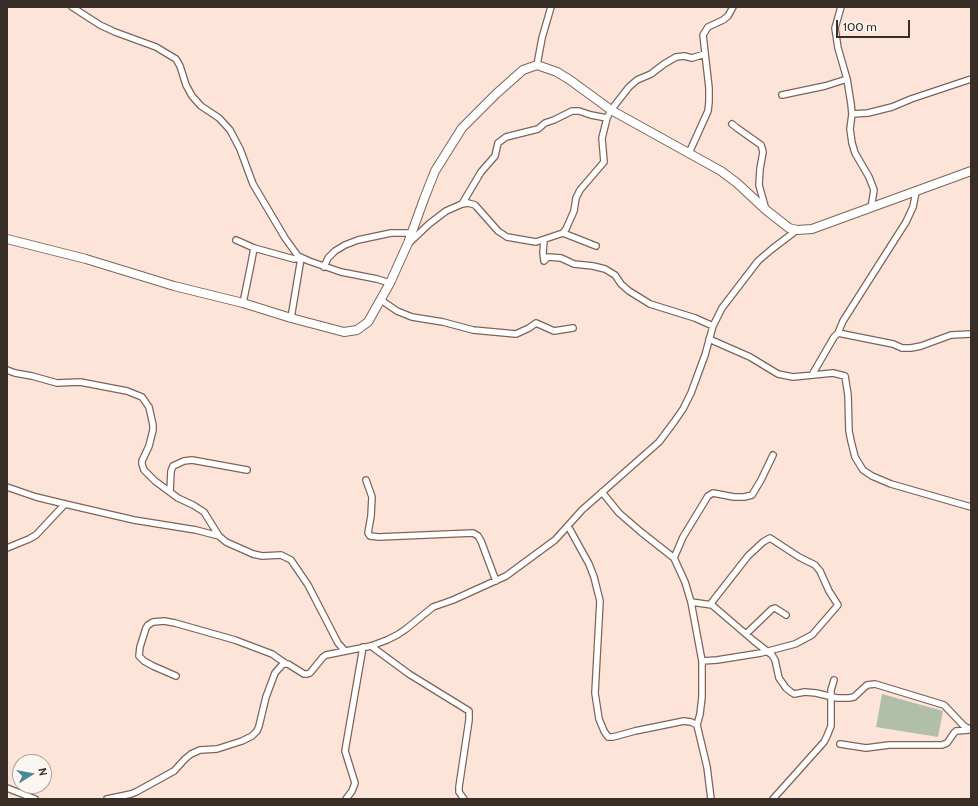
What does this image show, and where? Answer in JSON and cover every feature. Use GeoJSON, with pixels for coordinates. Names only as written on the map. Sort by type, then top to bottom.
{"type":"FeatureCollection","features":[{"type":"Feature","properties":{"kind":"street"},"geometry":{"type":"LineString","coordinates":[[72,7],[100,25],[156,47],[176,59],[192,96],[201,106],[219,118],[230,130],[240,149],[253,184],[291,248],[301,258],[324,267],[362,277],[384,280],[390,283]]}},
{"type":"Feature","properties":{"kind":"street"},"geometry":{"type":"LineString","coordinates":[[537,65],[542,38],[551,7]]}},
{"type":"Feature","properties":{"kind":"street"},"geometry":{"type":"LineString","coordinates":[[689,153],[708,111],[709,88],[703,35],[708,27],[728,16],[733,7]]}},
{"type":"Feature","properties":{"kind":"street"},"geometry":{"type":"LineString","coordinates":[[841,7],[835,28],[838,48],[847,79],[852,114],[850,129],[852,143],[862,168],[869,177],[874,190],[871,208]]}},
{"type":"Feature","properties":{"kind":"street"},"geometry":{"type":"LineString","coordinates":[[408,243],[437,217],[446,211],[468,203],[475,205],[498,231],[507,238],[536,242],[563,233],[574,211],[576,198],[580,190],[604,162],[602,138],[607,118],[611,110],[637,80],[651,74],[678,56],[692,58],[705,54]]}},
{"type":"Feature","properties":{"kind":"street"},"geometry":{"type":"LineString","coordinates":[[7,239],[86,259],[174,286],[243,303],[344,332],[357,330],[368,322],[390,283],[408,243],[424,199],[436,172],[462,128],[496,94],[523,70],[537,65],[557,72],[611,110],[721,171],[789,228],[797,230],[812,229],[971,171]]}},
{"type":"Feature","properties":{"kind":"street"},"geometry":{"type":"LineString","coordinates":[[782,95],[824,86],[847,79]]}},
{"type":"Feature","properties":{"kind":"street"},"geometry":{"type":"LineString","coordinates":[[852,114],[868,113],[892,106],[932,91],[971,79]]}},
{"type":"Feature","properties":{"kind":"street"},"geometry":{"type":"LineString","coordinates":[[462,204],[481,172],[495,156],[498,143],[506,136],[538,129],[544,123],[572,111],[579,111],[607,118]]}},
{"type":"Feature","properties":{"kind":"street"},"geometry":{"type":"LineString","coordinates":[[732,124],[761,145],[763,152],[759,185],[766,210]]}},
{"type":"Feature","properties":{"kind":"street"},"geometry":{"type":"LineString","coordinates":[[812,374],[834,337],[838,333],[843,321],[906,222],[913,207],[916,192]]}},
{"type":"Feature","properties":{"kind":"street"},"geometry":{"type":"LineString","coordinates":[[176,676],[153,666],[139,656],[140,647],[146,628],[153,622],[164,621],[175,623],[236,640],[272,654],[304,674],[307,674],[310,673],[323,657],[329,654],[371,646],[398,635],[433,607],[454,600],[506,576],[554,540],[582,510],[659,442],[684,409],[691,393],[713,326],[722,308],[758,261],[797,230]]}},
{"type":"Feature","properties":{"kind":"street"},"geometry":{"type":"LineString","coordinates":[[324,267],[328,258],[335,251],[345,245],[358,240],[391,233],[412,233]]}},
{"type":"Feature","properties":{"kind":"street"},"geometry":{"type":"LineString","coordinates":[[563,233],[596,246]]}},
{"type":"Feature","properties":{"kind":"street"},"geometry":{"type":"LineString","coordinates":[[236,240],[254,248],[294,259],[301,258]]}},
{"type":"Feature","properties":{"kind":"street"},"geometry":{"type":"LineString","coordinates":[[544,240],[544,261],[548,258],[561,258],[574,264],[592,266],[604,270],[615,276],[629,291],[650,304],[695,318],[713,326]]}},
{"type":"Feature","properties":{"kind":"street"},"geometry":{"type":"LineString","coordinates":[[243,303],[254,248]]}},
{"type":"Feature","properties":{"kind":"street"},"geometry":{"type":"LineString","coordinates":[[291,318],[301,258]]}},
{"type":"Feature","properties":{"kind":"street"},"geometry":{"type":"LineString","coordinates":[[380,300],[397,311],[412,317],[443,322],[474,330],[516,334],[536,324],[554,331],[572,328]]}},
{"type":"Feature","properties":{"kind":"street"},"geometry":{"type":"LineString","coordinates":[[838,333],[893,344],[902,348],[921,346],[951,335],[971,334]]}},
{"type":"Feature","properties":{"kind":"street"},"geometry":{"type":"LineString","coordinates":[[709,339],[750,357],[778,374],[793,377],[833,373],[845,376],[848,395],[849,431],[851,442],[855,457],[863,470],[868,474],[891,484],[971,507]]}},
{"type":"Feature","properties":{"kind":"street"},"geometry":{"type":"LineString","coordinates":[[7,370],[57,383],[80,382],[127,391],[142,397],[149,407],[153,425],[149,446],[142,461],[142,467],[150,476],[178,498],[204,512],[219,536],[226,542],[253,554],[262,556],[281,555],[291,560],[308,585],[338,643],[345,652]]}},
{"type":"Feature","properties":{"kind":"street"},"geometry":{"type":"LineString","coordinates":[[674,558],[683,537],[708,496],[713,493],[734,497],[744,497],[752,494],[761,480],[773,455]]}},
{"type":"Feature","properties":{"kind":"street"},"geometry":{"type":"LineString","coordinates":[[170,492],[171,471],[173,466],[184,461],[192,460],[247,470]]}},
{"type":"Feature","properties":{"kind":"street"},"geometry":{"type":"LineString","coordinates":[[366,480],[372,497],[368,533],[370,536],[379,537],[473,533],[478,536],[481,541],[496,581]]}},
{"type":"Feature","properties":{"kind":"street"},"geometry":{"type":"LineString","coordinates":[[7,487],[36,497],[65,504],[140,521],[196,530],[219,536]]}},
{"type":"Feature","properties":{"kind":"street"},"geometry":{"type":"LineString","coordinates":[[602,492],[619,513],[640,532],[674,558],[685,582],[691,602],[702,661],[702,697],[697,725],[708,767],[712,798]]}},
{"type":"Feature","properties":{"kind":"street"},"geometry":{"type":"LineString","coordinates":[[7,548],[36,535],[65,504]]}},
{"type":"Feature","properties":{"kind":"street"},"geometry":{"type":"LineString","coordinates":[[568,526],[589,564],[600,601],[595,693],[598,719],[604,731],[608,737],[613,737],[684,721],[697,725]]}},
{"type":"Feature","properties":{"kind":"street"},"geometry":{"type":"LineString","coordinates":[[702,661],[717,660],[768,651],[794,644],[807,638],[838,605],[820,571],[815,565],[799,557],[773,538],[767,539],[748,556],[712,602],[712,605]]}},
{"type":"Feature","properties":{"kind":"street"},"geometry":{"type":"LineString","coordinates":[[691,602],[712,605],[768,651],[775,660],[779,678],[786,688],[794,694],[805,692],[816,693],[842,699],[854,697],[867,685],[875,684],[944,705],[970,730]]}},
{"type":"Feature","properties":{"kind":"street"},"geometry":{"type":"LineString","coordinates":[[746,634],[772,609],[775,608],[786,615]]}},
{"type":"Feature","properties":{"kind":"street"},"geometry":{"type":"LineString","coordinates":[[371,646],[410,674],[469,711],[459,786],[459,792],[464,799]]}},
{"type":"Feature","properties":{"kind":"street"},"geometry":{"type":"LineString","coordinates":[[346,799],[352,792],[355,783],[345,751],[363,647]]}},
{"type":"Feature","properties":{"kind":"street"},"geometry":{"type":"LineString","coordinates":[[107,799],[136,792],[174,771],[185,759],[200,750],[218,749],[242,742],[252,736],[257,731],[259,726],[266,697],[275,673],[279,667],[285,663]]}},
{"type":"Feature","properties":{"kind":"street"},"geometry":{"type":"LineString","coordinates":[[773,799],[824,742],[831,726],[831,696],[834,680]]}},
{"type":"Feature","properties":{"kind":"street"},"geometry":{"type":"LineString","coordinates":[[840,744],[866,748],[942,745],[947,743],[956,731],[970,730]]}},
{"type":"Feature","properties":{"kind":"street"},"geometry":{"type":"LineString","coordinates":[[7,788],[35,799]]}},
{"type":"Feature","properties":{"kind":"green space"},"geometry":{"type":"Polygon","coordinates":[[[882,694],[943,711],[938,737],[876,727],[882,694]]]}}]}
